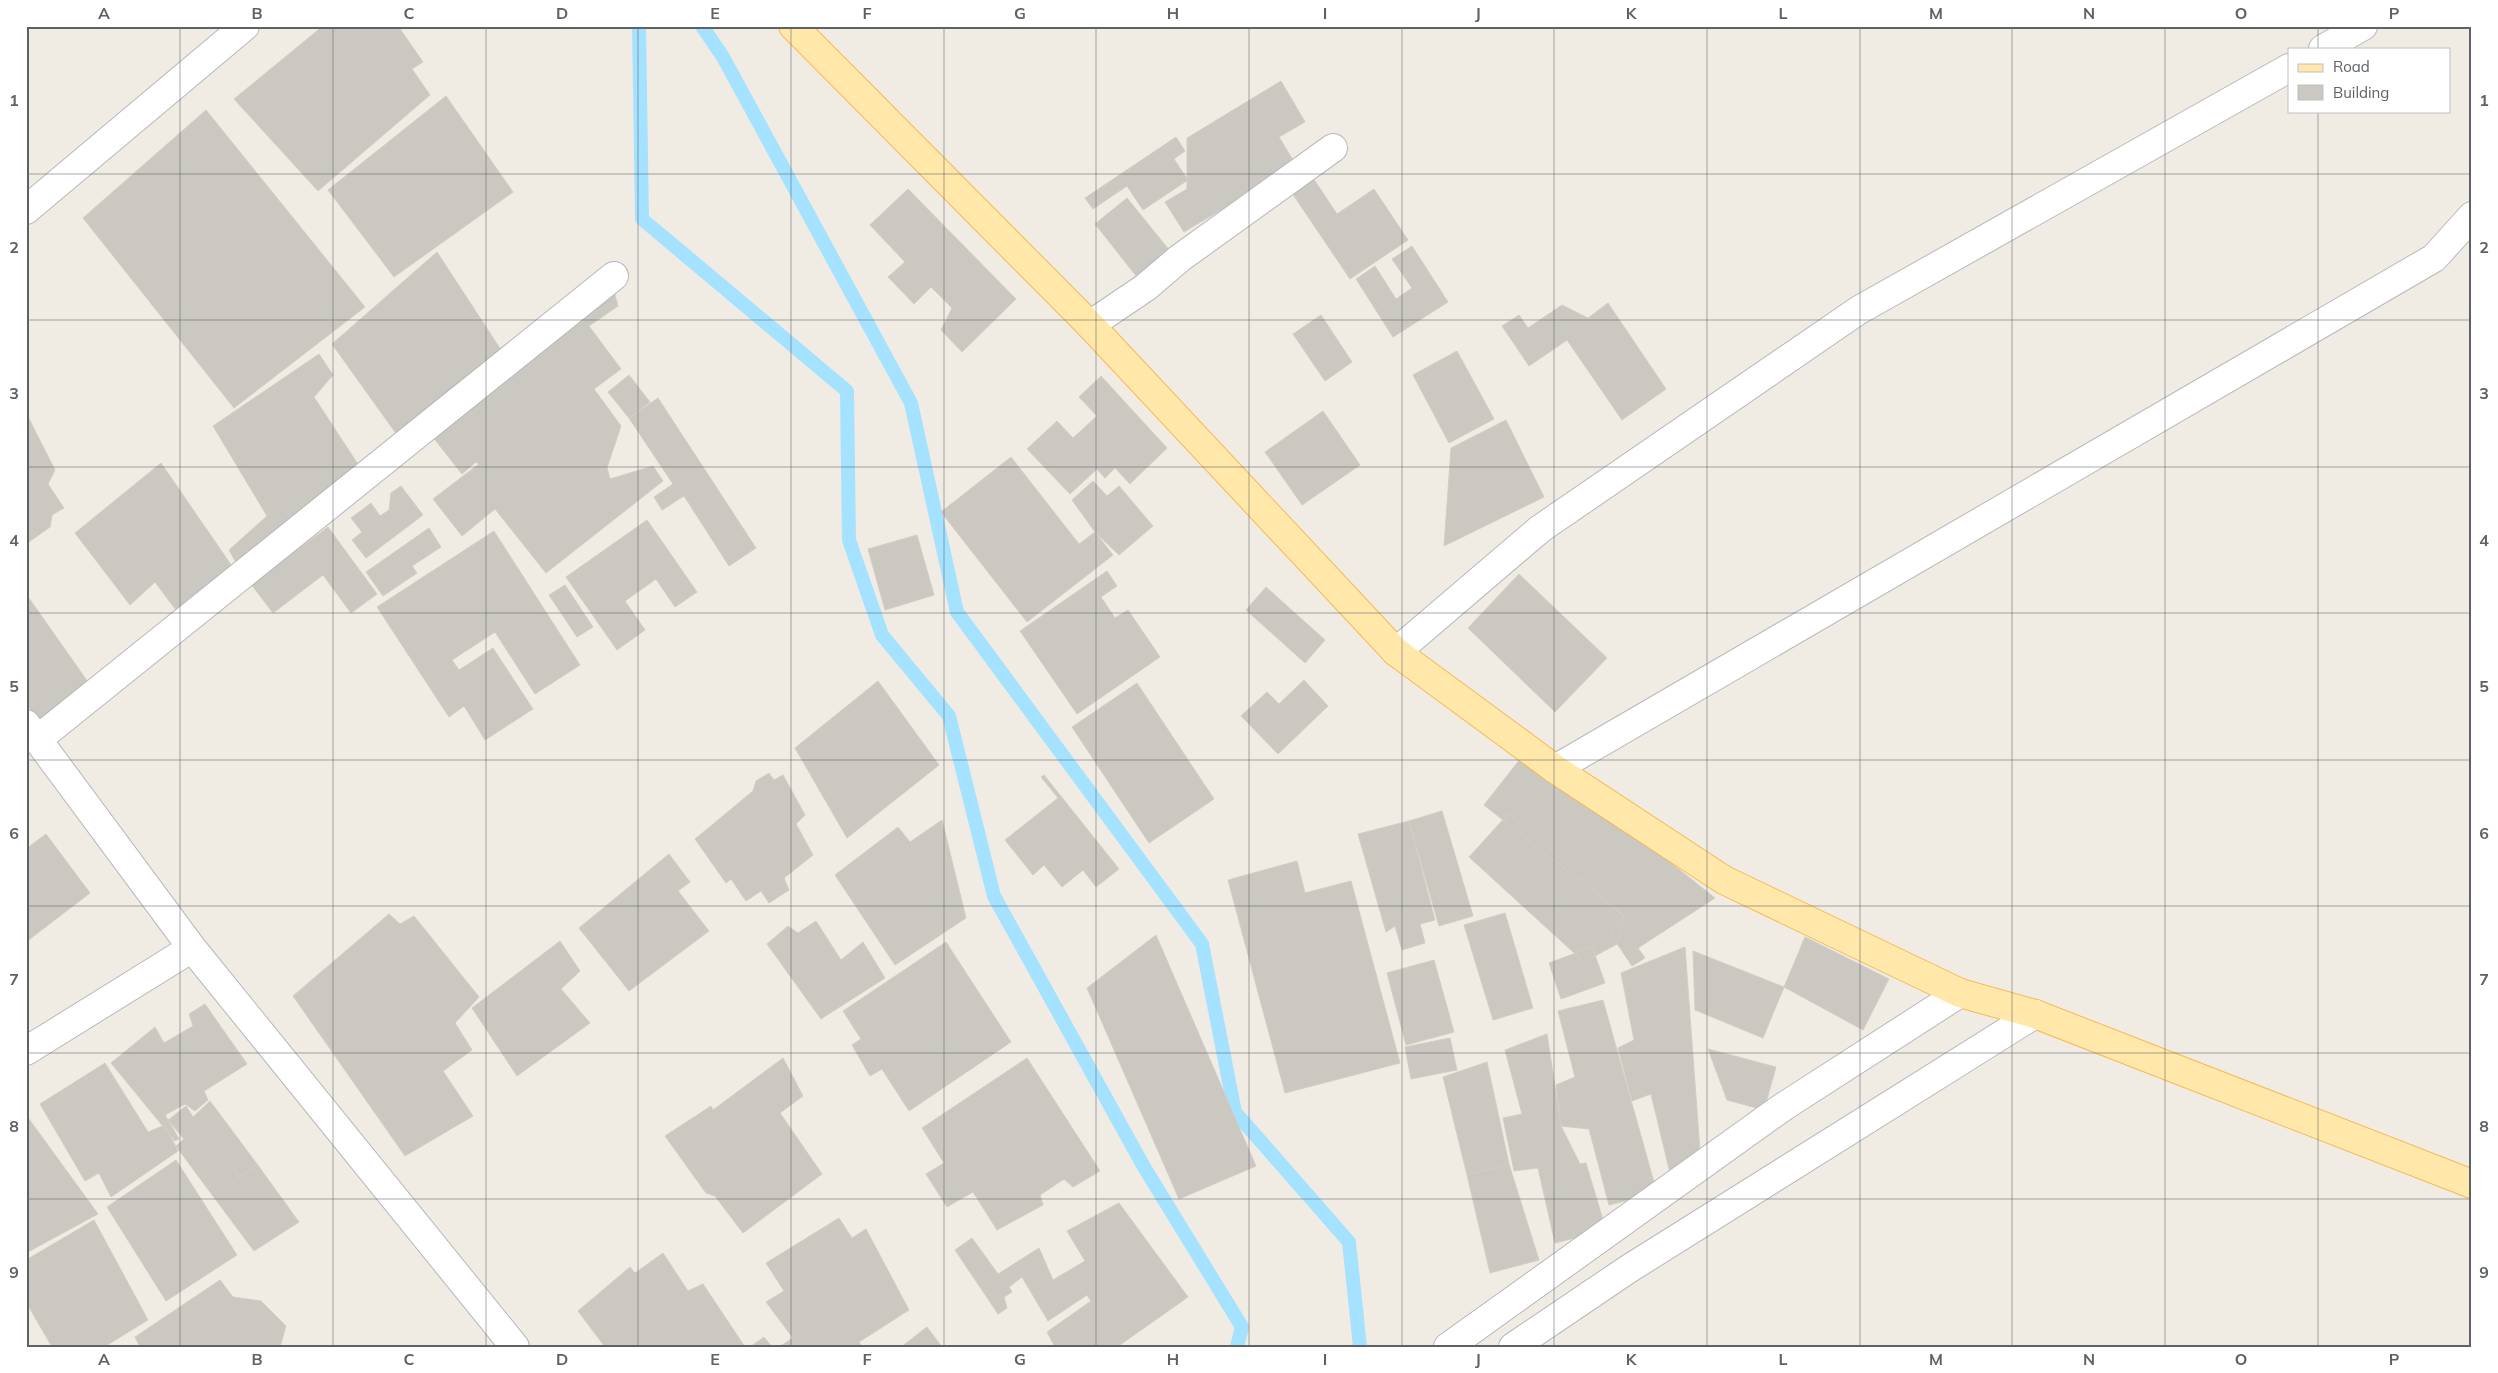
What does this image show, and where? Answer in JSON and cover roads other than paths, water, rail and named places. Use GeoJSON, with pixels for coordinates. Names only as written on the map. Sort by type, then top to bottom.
{"type":"FeatureCollection","features":[{"type":"Feature","properties":{"kind":"main road"},"geometry":{"type":"LineString","coordinates":[[793,26],[1090,325],[1396,652],[1555,769],[1724,880],[1960,993],[2035,1014],[2472,1184]]}},
{"type":"Feature","properties":{"kind":"street"},"geometry":{"type":"LineString","coordinates":[[26,210],[245,26]]}},
{"type":"Feature","properties":{"kind":"street"},"geometry":{"type":"LineString","coordinates":[[2325,48],[2363,26]]}},
{"type":"Feature","properties":{"kind":"street"},"geometry":{"type":"LineString","coordinates":[[1396,652],[1540,529],[1859,310],[2288,69]]}},
{"type":"Feature","properties":{"kind":"street"},"geometry":{"type":"LineString","coordinates":[[1090,325],[1146,287],[1180,258],[1333,148]]}},
{"type":"Feature","properties":{"kind":"street"},"geometry":{"type":"LineString","coordinates":[[1555,769],[2434,258],[2472,216]]}},
{"type":"Feature","properties":{"kind":"street"},"geometry":{"type":"LineString","coordinates":[[515,1347],[192,948],[32,731],[614,276]]}},
{"type":"Feature","properties":{"kind":"street"},"geometry":{"type":"LineString","coordinates":[[26,1051],[192,948]]}},
{"type":"Feature","properties":{"kind":"street"},"geometry":{"type":"LineString","coordinates":[[1448,1347],[1783,1107],[1960,993]]}},
{"type":"Feature","properties":{"kind":"street"},"geometry":{"type":"LineString","coordinates":[[1513,1347],[1630,1268],[2035,1014]]}},
{"type":"Feature","properties":{"kind":"waterway"},"geometry":{"type":"LineString","coordinates":[[639,26],[642,219],[847,391],[849,540],[882,635],[949,716],[994,896],[1144,1167],[1242,1327],[1237,1347]]}},
{"type":"Feature","properties":{"kind":"waterway"},"geometry":{"type":"LineString","coordinates":[[702,26],[723,57],[911,403],[957,612],[1202,944],[1235,1112],[1349,1242],[1360,1347]]}}]}
